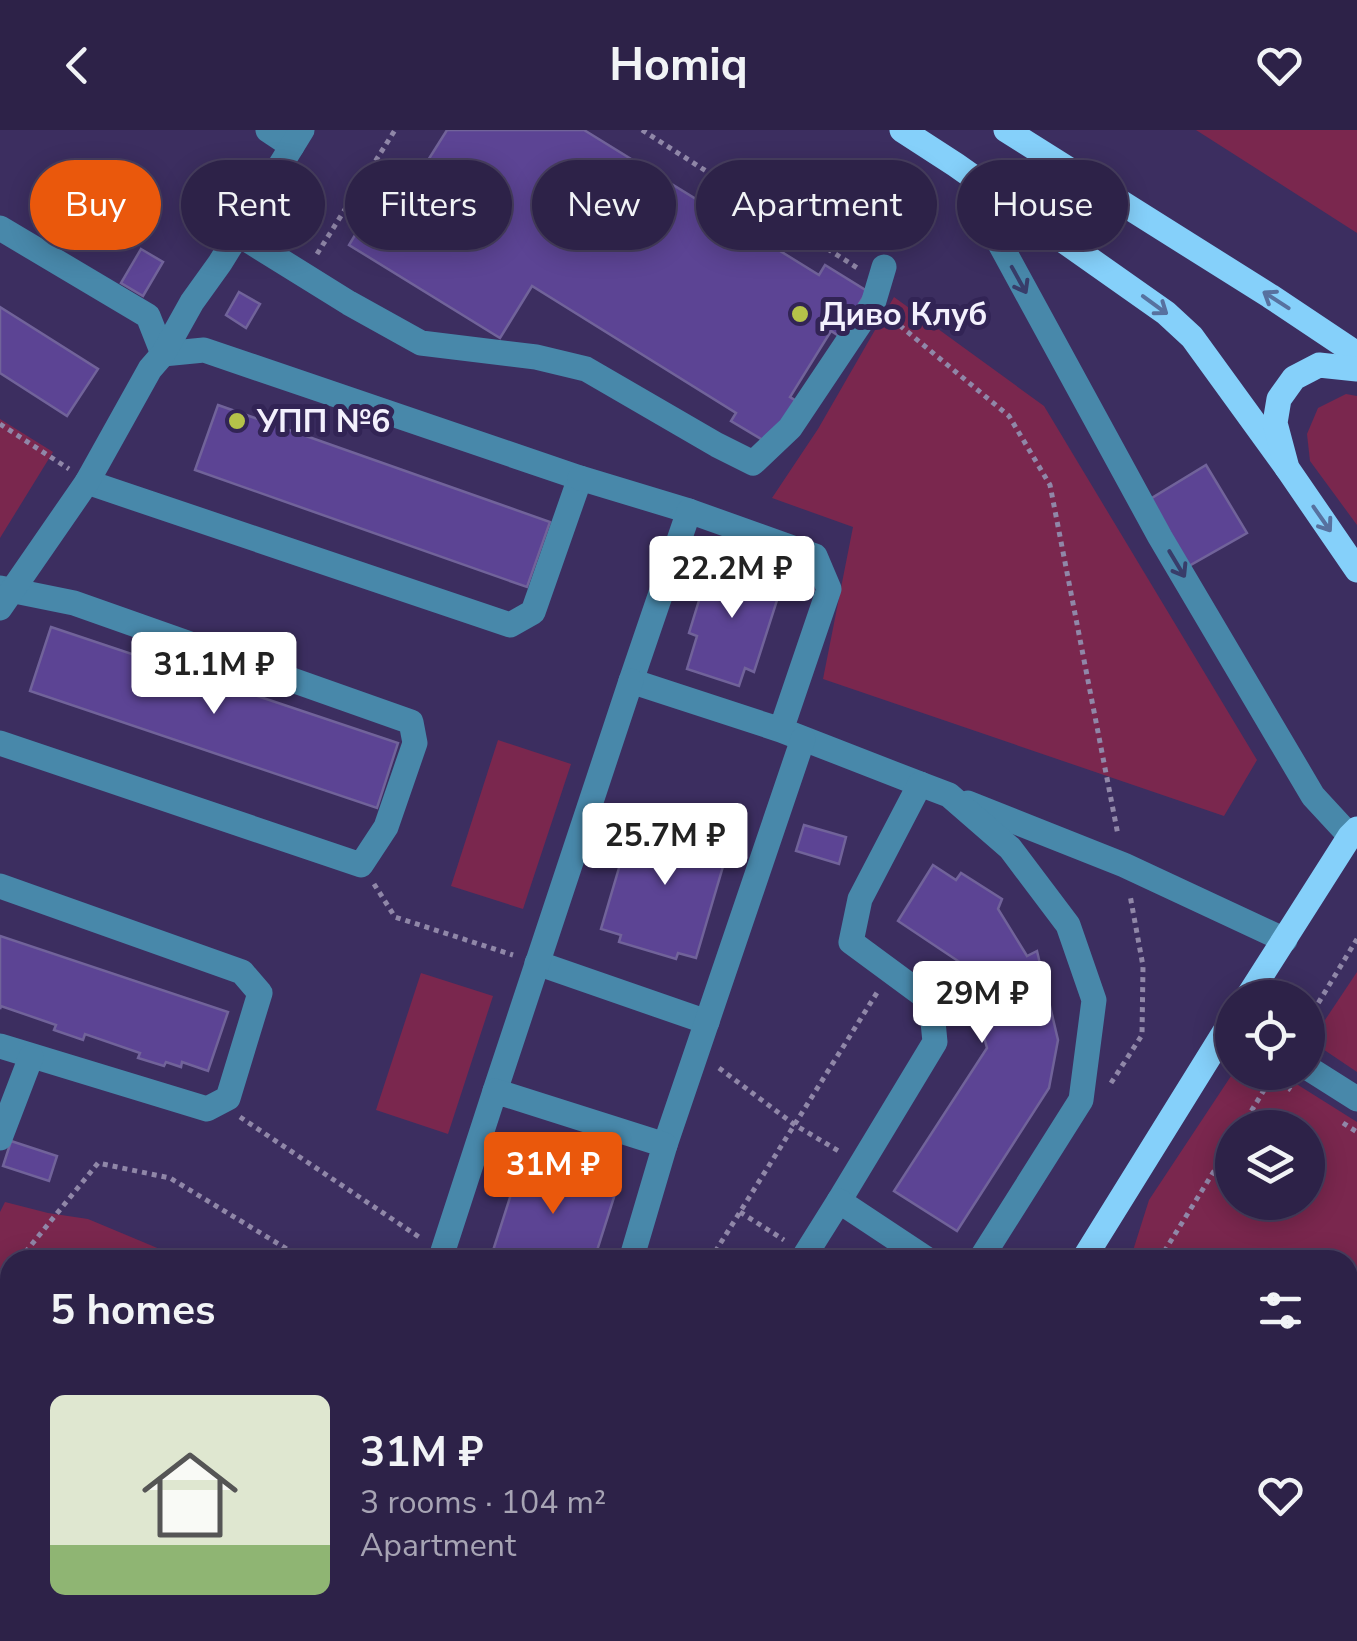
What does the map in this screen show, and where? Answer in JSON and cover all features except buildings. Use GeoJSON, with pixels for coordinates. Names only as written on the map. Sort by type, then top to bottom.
{"type":"FeatureCollection","features":[{"type":"Feature","properties":{"kind":"main road"},"geometry":{"type":"LineString","coordinates":[[902,130],[957,167]]}},
{"type":"Feature","properties":{"kind":"main road"},"geometry":{"type":"LineString","coordinates":[[1006,130],[1357,354]]}},
{"type":"Feature","properties":{"kind":"main road"},"geometry":{"type":"LineString","coordinates":[[1078,250],[1166,312],[1192,338],[1357,570]]}},
{"type":"Feature","properties":{"kind":"main road"},"geometry":{"type":"LineString","coordinates":[[1287,468],[1275,422],[1279,399],[1286,389],[1294,378],[1318,365],[1357,369]]}},
{"type":"Feature","properties":{"kind":"main road"},"geometry":{"type":"LineString","coordinates":[[1259,980],[1355,826]]}},
{"type":"Feature","properties":{"kind":"main road"},"geometry":{"type":"LineString","coordinates":[[1089,1250],[1215,1047]]}},
{"type":"Feature","properties":{"kind":"lane"},"geometry":{"type":"LineString","coordinates":[[268,130],[297,138],[283,160]]}},
{"type":"Feature","properties":{"kind":"lane"},"geometry":{"type":"LineString","coordinates":[[0,228],[148,316],[162,354]]}},
{"type":"Feature","properties":{"kind":"lane"},"geometry":{"type":"LineString","coordinates":[[3,596],[87,482],[150,370],[227,250]]}},
{"type":"Feature","properties":{"kind":"lane"},"geometry":{"type":"LineString","coordinates":[[264,250],[421,343],[536,357],[586,369],[716,446],[753,463],[790,428],[873,304],[884,267]]}},
{"type":"Feature","properties":{"kind":"lane"},"geometry":{"type":"LineString","coordinates":[[1003,250],[1160,537],[1313,796],[1355,826]]}},
{"type":"Feature","properties":{"kind":"lane"},"geometry":{"type":"LineString","coordinates":[[162,354],[204,350],[815,556],[829,589],[792,735],[707,1022],[633,1250]]}},
{"type":"Feature","properties":{"kind":"lane"},"geometry":{"type":"LineString","coordinates":[[87,482],[510,626],[533,612],[580,478]]}},
{"type":"Feature","properties":{"kind":"lane"},"geometry":{"type":"LineString","coordinates":[[443,1250],[689,511]]}},
{"type":"Feature","properties":{"kind":"lane"},"geometry":{"type":"LineString","coordinates":[[0,743],[361,864],[386,826],[414,743],[411,722],[74,603],[3,596]]}},
{"type":"Feature","properties":{"kind":"lane"},"geometry":{"type":"LineString","coordinates":[[631,681],[792,735],[1124,864],[1285,940]]}},
{"type":"Feature","properties":{"kind":"lane"},"geometry":{"type":"LineString","coordinates":[[808,1250],[936,1042],[931,1001],[852,942],[860,899],[920,784]]}},
{"type":"Feature","properties":{"kind":"lane"},"geometry":{"type":"LineString","coordinates":[[949,795],[1010,848],[1068,925],[1094,1000],[1081,1100],[986,1250]]}},
{"type":"Feature","properties":{"kind":"lane"},"geometry":{"type":"LineString","coordinates":[[0,886],[242,972],[260,994],[228,1098],[206,1109],[0,1046]]}},
{"type":"Feature","properties":{"kind":"lane"},"geometry":{"type":"LineString","coordinates":[[537,962],[707,1022]]}},
{"type":"Feature","properties":{"kind":"lane"},"geometry":{"type":"LineString","coordinates":[[0,1138],[31,1057]]}},
{"type":"Feature","properties":{"kind":"lane"},"geometry":{"type":"LineString","coordinates":[[1325,1079],[1357,1099]]}},
{"type":"Feature","properties":{"kind":"lane"},"geometry":{"type":"LineString","coordinates":[[495,1091],[666,1146]]}},
{"type":"Feature","properties":{"kind":"lane"},"geometry":{"type":"LineString","coordinates":[[839,1201],[913,1250]]}},
{"type":"Feature","properties":{"kind":"path"},"geometry":{"type":"LineString","coordinates":[[317,254],[395,130]]}},
{"type":"Feature","properties":{"kind":"path"},"geometry":{"type":"LineString","coordinates":[[642,130],[874,279],[867,299],[1009,416],[1050,485],[1143,966],[1142,1035],[1111,1082]]}},
{"type":"Feature","properties":{"kind":"path"},"geometry":{"type":"LineString","coordinates":[[0,424],[87,482]]}},
{"type":"Feature","properties":{"kind":"path"},"geometry":{"type":"LineString","coordinates":[[361,864],[395,917],[537,962]]}},
{"type":"Feature","properties":{"kind":"path"},"geometry":{"type":"LineString","coordinates":[[1325,992],[1357,939]]}},
{"type":"Feature","properties":{"kind":"path"},"geometry":{"type":"LineString","coordinates":[[716,1250],[892,970]]}},
{"type":"Feature","properties":{"kind":"path"},"geometry":{"type":"LineString","coordinates":[[697,1052],[795,1125],[861,1164]]}},
{"type":"Feature","properties":{"kind":"path"},"geometry":{"type":"LineString","coordinates":[[228,1098],[239,1116],[432,1250]]}},
{"type":"Feature","properties":{"kind":"path"},"geometry":{"type":"LineString","coordinates":[[27,1250],[98,1163],[170,1178],[289,1250]]}},
{"type":"Feature","properties":{"kind":"path"},"geometry":{"type":"LineString","coordinates":[[1165,1250],[1215,1169]]}},
{"type":"Feature","properties":{"kind":"path"},"geometry":{"type":"LineString","coordinates":[[740,1212],[794,1250]]}},
{"type":"Feature","properties":{"kind":"shaded area"},"geometry":{"type":"Polygon","coordinates":[[[1196,130],[1357,130],[1357,233],[1196,130]]]}},
{"type":"Feature","properties":{"kind":"shaded area"},"geometry":{"type":"Polygon","coordinates":[[[894,297],[1044,406],[1257,760],[1224,816],[823,679],[853,527],[772,498],[818,429],[894,297]]]}},
{"type":"Feature","properties":{"kind":"shaded area"},"geometry":{"type":"Polygon","coordinates":[[[1346,394],[1357,396],[1357,525],[1310,461],[1307,434],[1318,408],[1346,394]]]}},
{"type":"Feature","properties":{"kind":"shaded area"},"geometry":{"type":"Polygon","coordinates":[[[0,419],[53,452],[0,538],[0,419]]]}},
{"type":"Feature","properties":{"kind":"shaded area"},"geometry":{"type":"Polygon","coordinates":[[[498,740],[571,764],[523,909],[451,886],[498,740]]]}},
{"type":"Feature","properties":{"kind":"shaded area"},"geometry":{"type":"Polygon","coordinates":[[[1357,972],[1357,1072],[1325,1050],[1325,1020],[1357,972]]]}},
{"type":"Feature","properties":{"kind":"shaded area"},"geometry":{"type":"Polygon","coordinates":[[[421,973],[493,996],[448,1134],[376,1110],[421,973]]]}},
{"type":"Feature","properties":{"kind":"shaded area"},"geometry":{"type":"Polygon","coordinates":[[[1222,1090],[1306,1090],[1357,1122],[1357,1250],[1133,1250],[1149,1200],[1222,1090]]]}},
{"type":"Feature","properties":{"kind":"shaded area"},"geometry":{"type":"Polygon","coordinates":[[[5,1202],[88,1219],[162,1250],[0,1250],[0,1212],[5,1202]]]}},
{"type":"Feature","properties":{"kind":"place","name":"Диво Клуб"},"geometry":{"type":"Point","coordinates":[800,314]}},
{"type":"Feature","properties":{"kind":"place","name":"УПП №6"},"geometry":{"type":"Point","coordinates":[237,421]}}]}
